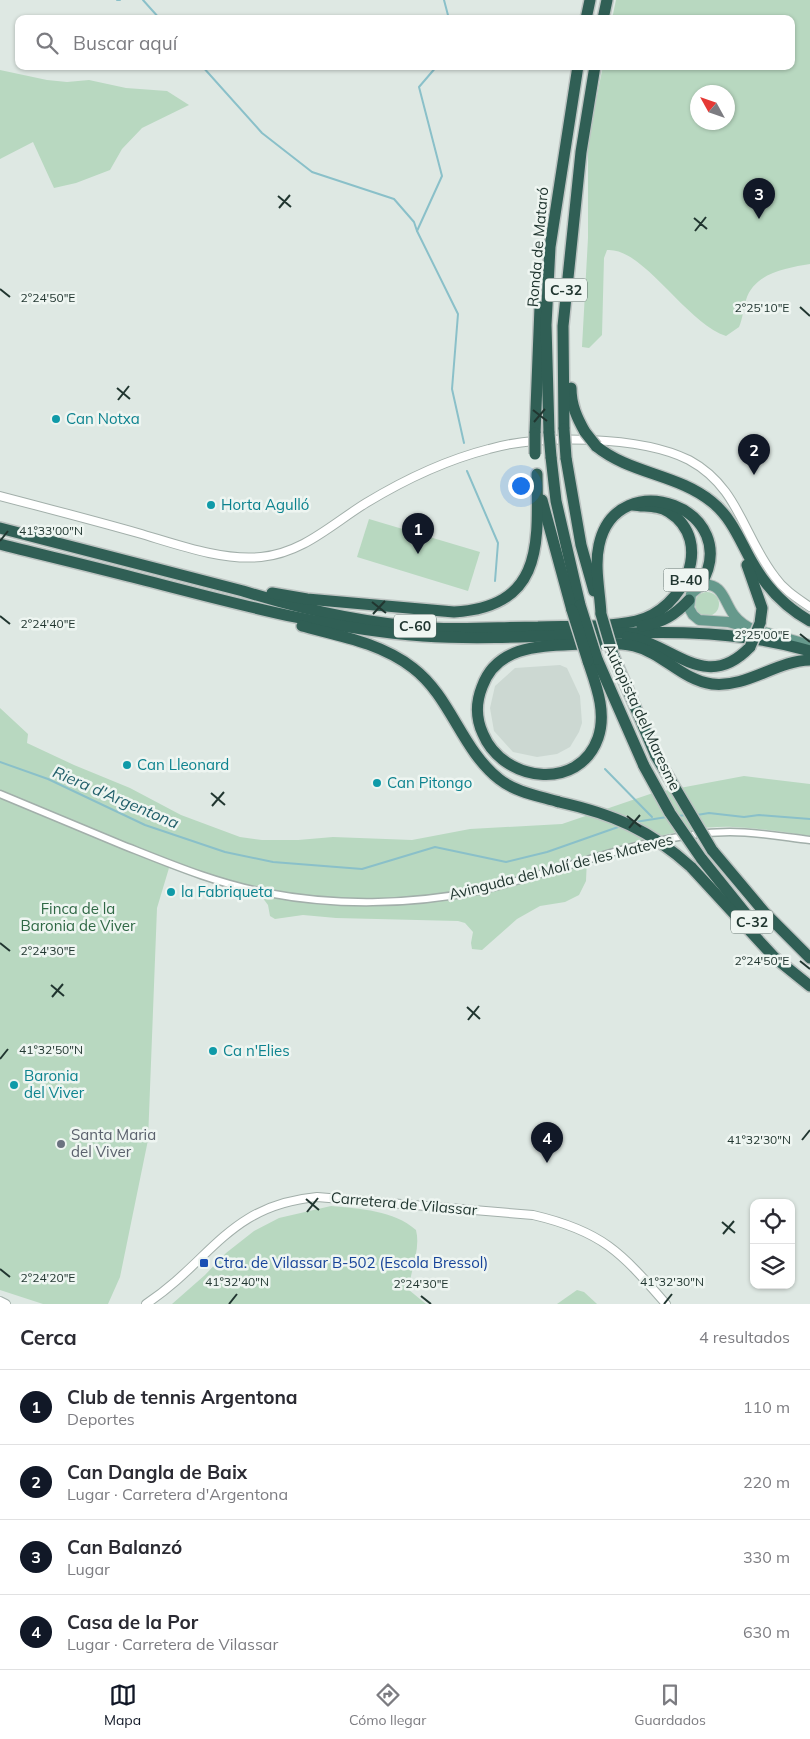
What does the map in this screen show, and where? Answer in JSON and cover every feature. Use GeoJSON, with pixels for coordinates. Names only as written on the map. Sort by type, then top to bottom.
{"type":"FeatureCollection","features":[{"type":"Feature","properties":{"kind":"highway"},"geometry":{"type":"LineString","coordinates":[[587,15],[590,0]]}},
{"type":"Feature","properties":{"kind":"highway"},"geometry":{"type":"LineString","coordinates":[[604,15],[607,0]]}},
{"type":"Feature","properties":{"kind":"highway","name":"Ronda de Mataró"},"geometry":{"type":"LineString","coordinates":[[549,433],[546,325],[550,247],[577,70]]}},
{"type":"Feature","properties":{"kind":"highway","name":"C-32"},"geometry":{"type":"LineString","coordinates":[[581,152],[594,70]]}},
{"type":"Feature","properties":{"kind":"highway"},"geometry":{"type":"LineString","coordinates":[[581,152],[569,328],[571,398],[576,418],[596,446],[606,455],[627,465],[653,473],[712,502],[734,526],[752,564],[772,593],[810,621]]}},
{"type":"Feature","properties":{"kind":"highway","name":"Autopista del Maresme"},"geometry":{"type":"LineString","coordinates":[[581,152],[563,326],[566,458],[581,545],[613,655],[656,756],[712,850],[765,914],[810,958]]}},
{"type":"Feature","properties":{"kind":"highway"},"geometry":{"type":"LineString","coordinates":[[243,591],[454,612],[473,611],[490,606],[516,588],[526,574],[533,559],[538,530],[535,433],[540,303],[545,246],[556,200]]}},
{"type":"Feature","properties":{"kind":"highway","name":"Autopista del Maresme"},"geometry":{"type":"LineString","coordinates":[[549,433],[556,501],[576,607],[592,659],[644,766],[670,813],[701,858],[756,927],[781,954],[810,979]]}},
{"type":"Feature","properties":{"kind":"highway"},"geometry":{"type":"LineString","coordinates":[[537,474],[547,523],[576,607]]}},
{"type":"Feature","properties":{"kind":"highway"},"geometry":{"type":"LineString","coordinates":[[597,634],[646,641],[682,660],[707,667],[731,662],[750,647],[758,627],[762,608],[758,593],[732,532],[713,506],[693,491]]}},
{"type":"Feature","properties":{"kind":"highway"},"geometry":{"type":"LineString","coordinates":[[601,614],[597,570],[599,545],[604,529],[613,517],[633,505],[656,500],[669,502],[690,513],[699,524],[708,544],[710,563],[700,586]]}},
{"type":"Feature","properties":{"kind":"highway","name":"B-40"},"geometry":{"type":"LineString","coordinates":[[590,625],[635,621],[650,617],[665,609],[675,598],[688,576],[691,552],[689,539],[678,519],[659,507],[633,505]]}},
{"type":"Feature","properties":{"kind":"highway","name":"C-60"},"geometry":{"type":"LineString","coordinates":[[0,528],[326,613],[371,622],[433,628],[590,625],[634,627],[655,624],[674,614],[689,600]]}},
{"type":"Feature","properties":{"kind":"highway","name":"C-60"},"geometry":{"type":"LineString","coordinates":[[0,544],[248,608],[389,634],[462,638],[597,634]]}},
{"type":"Feature","properties":{"kind":"highway"},"geometry":{"type":"LineString","coordinates":[[248,608],[273,618],[364,643],[391,654],[413,668],[434,688],[486,768],[499,780],[525,792],[615,817],[633,825],[664,844],[691,867],[774,956],[810,986]]}},
{"type":"Feature","properties":{"kind":"highway"},"geometry":{"type":"LineString","coordinates":[[597,634],[638,631],[713,634],[766,641],[810,651]]}},
{"type":"Feature","properties":{"kind":"highway"},"geometry":{"type":"LineString","coordinates":[[592,659],[601,705],[601,722],[598,738],[590,753],[581,763],[566,771],[538,775],[510,766],[498,756],[483,734],[479,721],[478,697],[488,672],[496,663],[517,650],[572,645],[628,645],[661,658],[696,680],[723,684],[737,682],[789,662],[810,660]]}},
{"type":"Feature","properties":{"kind":"main road"},"geometry":{"type":"LineString","coordinates":[[700,586],[710,585],[722,592],[725,602],[738,620],[810,645]]}},
{"type":"Feature","properties":{"kind":"main road","name":"C-60"},"geometry":{"type":"LineString","coordinates":[[689,600],[693,592],[700,586]]}},
{"type":"Feature","properties":{"kind":"main road"},"geometry":{"type":"LineString","coordinates":[[689,600],[689,608],[695,617],[704,621],[728,622],[758,627]]}},
{"type":"Feature","properties":{"kind":"main road"},"geometry":{"type":"LineString","coordinates":[[712,621],[722,613],[725,602]]}},
{"type":"Feature","properties":{"kind":"street"},"geometry":{"type":"LineString","coordinates":[[0,496],[203,550],[244,557],[261,557],[285,553],[302,546],[368,502],[416,476],[490,448],[517,442],[582,440],[637,444],[673,453],[705,470],[718,481],[738,511],[775,578],[790,593],[810,607]]}},
{"type":"Feature","properties":{"kind":"street","name":"Avinguda del Molí de les Mateves"},"geometry":{"type":"LineString","coordinates":[[0,794],[178,867],[268,893],[327,900],[382,902],[476,891],[646,845],[691,835],[730,832],[810,840]]}},
{"type":"Feature","properties":{"kind":"street","name":"Carretera de Vilassar"},"geometry":{"type":"LineString","coordinates":[[146,1304],[167,1290],[221,1238],[245,1218],[283,1202],[325,1197],[533,1215],[560,1221],[586,1231],[628,1259],[666,1304]]}},
{"type":"Feature","properties":{"kind":"street"},"geometry":{"type":"LineString","coordinates":[[0,1302],[6,1304]]}},
{"type":"Feature","properties":{"kind":"shaded area"},"geometry":{"type":"Polygon","coordinates":[[[560,665],[567,668],[580,696],[582,723],[579,732],[570,747],[557,754],[537,757],[513,752],[494,731],[490,708],[495,686],[515,668],[560,665]]]}},
{"type":"Feature","properties":{"kind":"green space"},"geometry":{"type":"Polygon","coordinates":[[[616,0],[810,0],[810,264],[772,273],[756,284],[746,300],[739,327],[726,336],[696,317],[635,260],[621,252],[607,250],[604,258],[602,335],[589,348],[582,347],[588,238],[588,140],[602,70],[795,70],[795,15],[613,15],[616,0]]]}},
{"type":"Feature","properties":{"kind":"green space"},"geometry":{"type":"Polygon","coordinates":[[[0,70],[47,80],[67,82],[89,80],[126,88],[167,91],[189,105],[142,128],[122,149],[110,170],[76,183],[54,188],[33,142],[0,159],[0,70]]]}},
{"type":"Feature","properties":{"kind":"green space"},"geometry":{"type":"Polygon","coordinates":[[[369,519],[480,552],[468,591],[357,557],[369,519]]]}},
{"type":"Feature","properties":{"kind":"green space"},"geometry":{"type":"Polygon","coordinates":[[[707,592],[715,596],[719,604],[715,612],[707,616],[699,612],[695,604],[699,596],[707,592]]]}},
{"type":"Feature","properties":{"kind":"green space","name":"Finca de la Baronia de Viver"},"geometry":{"type":"Polygon","coordinates":[[[0,708],[28,734],[27,743],[130,788],[181,815],[240,837],[262,840],[298,840],[333,837],[412,840],[470,829],[562,824],[653,793],[744,776],[810,784],[810,836],[752,828],[715,827],[659,836],[587,858],[586,881],[579,895],[565,902],[540,906],[517,919],[482,950],[472,949],[473,932],[465,923],[458,921],[336,918],[303,915],[275,919],[270,916],[268,905],[262,897],[169,868],[157,908],[148,1140],[120,1277],[108,1304],[43,1304],[0,1290],[0,708]]]}},
{"type":"Feature","properties":{"kind":"green space"},"geometry":{"type":"Polygon","coordinates":[[[331,1206],[387,1214],[407,1223],[416,1230],[417,1245],[409,1290],[426,1304],[172,1304],[205,1275],[226,1253],[254,1231],[279,1218],[331,1206]]]}},
{"type":"Feature","properties":{"kind":"green space"},"geometry":{"type":"Polygon","coordinates":[[[577,1290],[584,1292],[597,1304],[557,1304],[577,1290]]]}},
{"type":"Feature","properties":{"kind":"waterway"},"geometry":{"type":"LineString","coordinates":[[143,0],[156,15]]}},
{"type":"Feature","properties":{"kind":"waterway"},"geometry":{"type":"LineString","coordinates":[[444,0],[448,15]]}},
{"type":"Feature","properties":{"kind":"waterway"},"geometry":{"type":"LineString","coordinates":[[206,70],[262,133],[312,172],[394,199],[414,222],[417,231]]}},
{"type":"Feature","properties":{"kind":"waterway"},"geometry":{"type":"LineString","coordinates":[[434,70],[419,87],[442,176],[417,231],[458,314],[452,389],[464,443]]}},
{"type":"Feature","properties":{"kind":"waterway"},"geometry":{"type":"LineString","coordinates":[[467,471],[498,543],[495,581]]}},
{"type":"Feature","properties":{"kind":"waterway","name":"Riera d'Argentona"},"geometry":{"type":"LineString","coordinates":[[0,762],[48,779],[145,825],[225,852],[273,862],[362,869],[435,847],[506,862],[547,852],[621,826]]}},
{"type":"Feature","properties":{"kind":"waterway"},"geometry":{"type":"LineString","coordinates":[[605,769],[652,817]]}},
{"type":"Feature","properties":{"kind":"waterway","name":"Riera d'Argentona"},"geometry":{"type":"LineString","coordinates":[[697,815],[709,813],[744,817],[759,815],[810,819]]}},
{"type":"Feature","properties":{"kind":"waterway","name":"Riera d'Argentona"},"geometry":{"type":"LineString","coordinates":[[677,816],[687,815]]}},
{"type":"Feature","properties":{"kind":"waterway","name":"Riera d'Argentona"},"geometry":{"type":"LineString","coordinates":[[635,822],[667,817]]}},
{"type":"Feature","properties":{"kind":"place","name":"Can Balanzó"},"geometry":{"type":"Point","coordinates":[759,219]}},
{"type":"Feature","properties":{"kind":"place","name":"Can Notxa"},"geometry":{"type":"Point","coordinates":[56,419]}},
{"type":"Feature","properties":{"kind":"place","name":"Can Dangla de Baix"},"geometry":{"type":"Point","coordinates":[754,475]}},
{"type":"Feature","properties":{"kind":"place","name":"Horta Agulló"},"geometry":{"type":"Point","coordinates":[211,505]}},
{"type":"Feature","properties":{"kind":"place","name":"Club de tennis Argentona"},"geometry":{"type":"Point","coordinates":[418,554]}},
{"type":"Feature","properties":{"kind":"place","name":"Can Lleonard"},"geometry":{"type":"Point","coordinates":[127,765]}},
{"type":"Feature","properties":{"kind":"place","name":"Can Pitongo"},"geometry":{"type":"Point","coordinates":[377,783]}},
{"type":"Feature","properties":{"kind":"place","name":"la Fabriqueta"},"geometry":{"type":"Point","coordinates":[171,892]}},
{"type":"Feature","properties":{"kind":"place","name":"Ca n'Elies"},"geometry":{"type":"Point","coordinates":[213,1051]}},
{"type":"Feature","properties":{"kind":"place","name":"Baronia del Viver"},"geometry":{"type":"Point","coordinates":[14,1085]}},
{"type":"Feature","properties":{"kind":"place","name":"Santa Maria del Viver"},"geometry":{"type":"Point","coordinates":[61,1144]}},
{"type":"Feature","properties":{"kind":"place","name":"Casa de la Por"},"geometry":{"type":"Point","coordinates":[547,1163]}},
{"type":"Feature","properties":{"kind":"place","name":"Ctra. de Vilassar B-502 (Escola Bressol)"},"geometry":{"type":"Point","coordinates":[204,1263]}}]}
